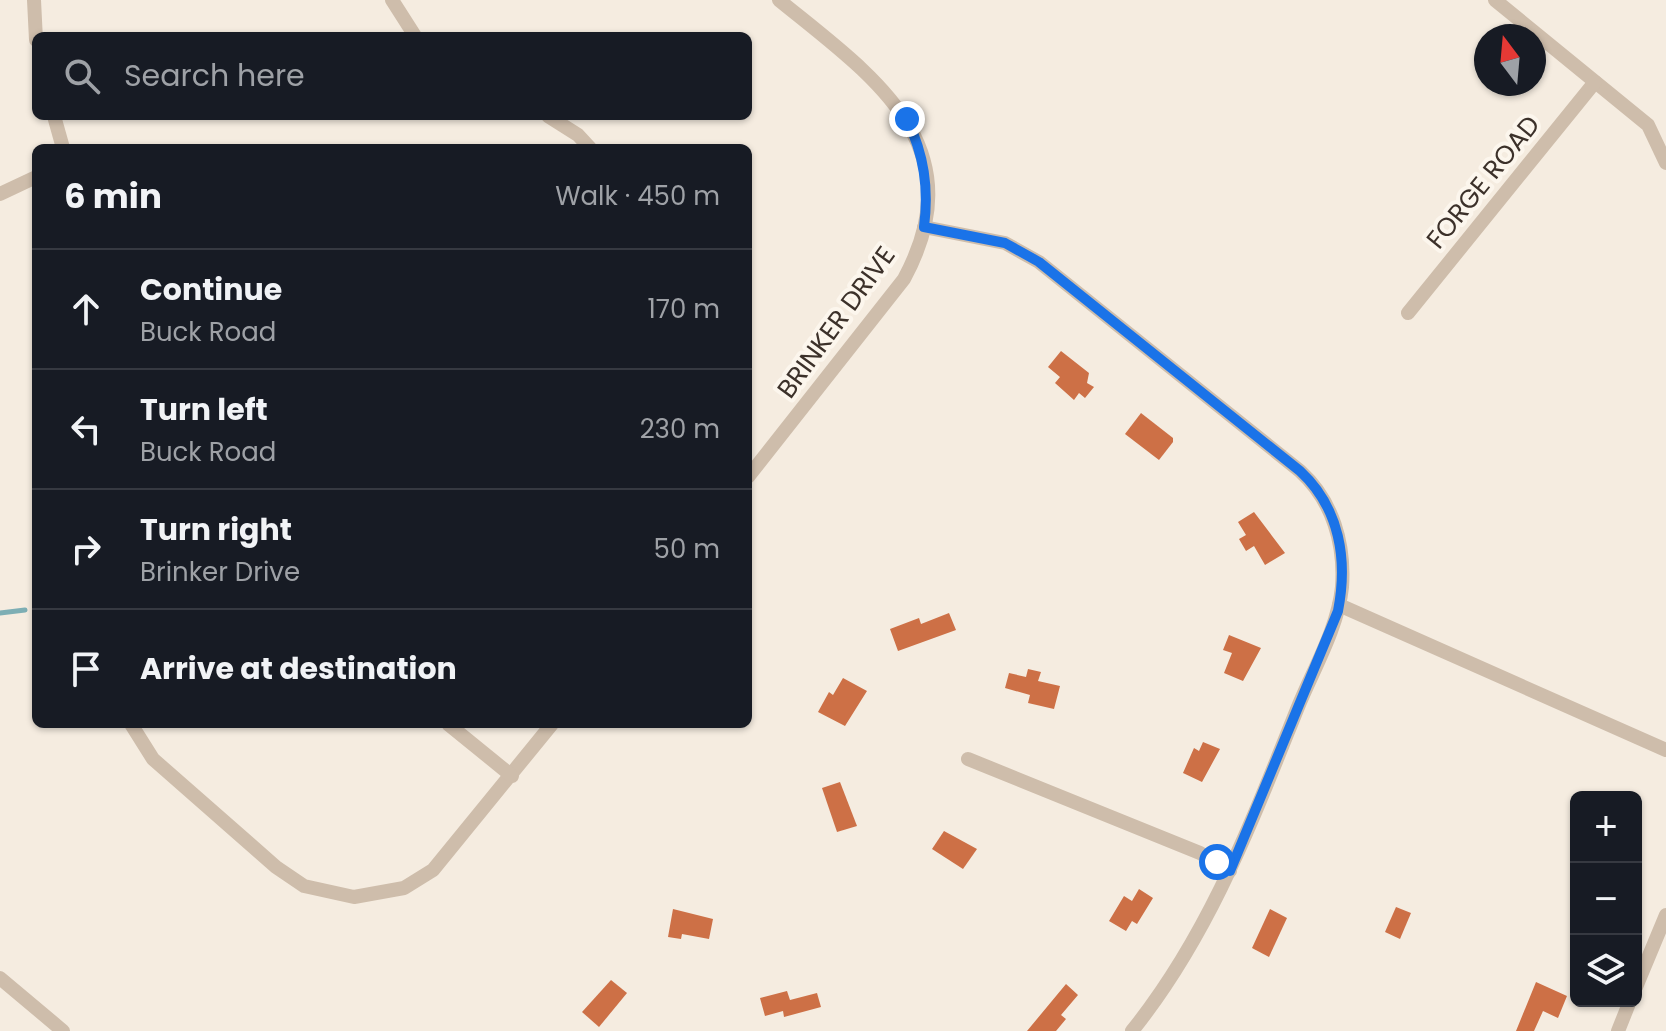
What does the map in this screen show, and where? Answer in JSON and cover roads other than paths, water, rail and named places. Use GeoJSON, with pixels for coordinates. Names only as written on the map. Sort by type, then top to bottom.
{"type":"FeatureCollection","features":[{"type":"Feature","properties":{"kind":"street"},"geometry":{"type":"LineString","coordinates":[[34,0],[36,32]]}},
{"type":"Feature","properties":{"kind":"street"},"geometry":{"type":"LineString","coordinates":[[392,0],[412,32]]}},
{"type":"Feature","properties":{"kind":"street","name":"BRINKER DRIVE"},"geometry":{"type":"LineString","coordinates":[[752,472],[904,279],[924,227],[924,172],[907,119],[880,84],[779,0]]}},
{"type":"Feature","properties":{"kind":"street"},"geometry":{"type":"LineString","coordinates":[[1495,0],[1648,125],[1666,163]]}},
{"type":"Feature","properties":{"kind":"street","name":"FORGE ROAD"},"geometry":{"type":"LineString","coordinates":[[1408,313],[1595,82]]}},
{"type":"Feature","properties":{"kind":"street"},"geometry":{"type":"LineString","coordinates":[[55,120],[62,144]]}},
{"type":"Feature","properties":{"kind":"street"},"geometry":{"type":"LineString","coordinates":[[554,120],[586,144]]}},
{"type":"Feature","properties":{"kind":"street"},"geometry":{"type":"LineString","coordinates":[[0,194],[32,179]]}},
{"type":"Feature","properties":{"kind":"street"},"geometry":{"type":"LineString","coordinates":[[924,227],[988,239],[1023,251],[1300,471],[1327,504],[1339,536],[1342,568],[1339,605],[1230,871],[1182,963],[1132,1031]]}},
{"type":"Feature","properties":{"kind":"street"},"geometry":{"type":"LineString","coordinates":[[1339,605],[1666,750]]}},
{"type":"Feature","properties":{"kind":"street"},"geometry":{"type":"LineString","coordinates":[[134,728],[153,759],[276,867],[304,886],[328,894],[370,896],[419,880],[445,858],[549,728]]}},
{"type":"Feature","properties":{"kind":"street"},"geometry":{"type":"LineString","coordinates":[[453,728],[512,776]]}},
{"type":"Feature","properties":{"kind":"street"},"geometry":{"type":"LineString","coordinates":[[968,759],[1200,853],[1230,871]]}},
{"type":"Feature","properties":{"kind":"street"},"geometry":{"type":"LineString","coordinates":[[1642,973],[1666,915]]}},
{"type":"Feature","properties":{"kind":"street"},"geometry":{"type":"LineString","coordinates":[[0,978],[63,1031]]}},
{"type":"Feature","properties":{"kind":"street"},"geometry":{"type":"LineString","coordinates":[[1618,1031],[1628,1007]]}},
{"type":"Feature","properties":{"kind":"waterway"},"geometry":{"type":"LineString","coordinates":[[0,613],[25,610]]}}]}
